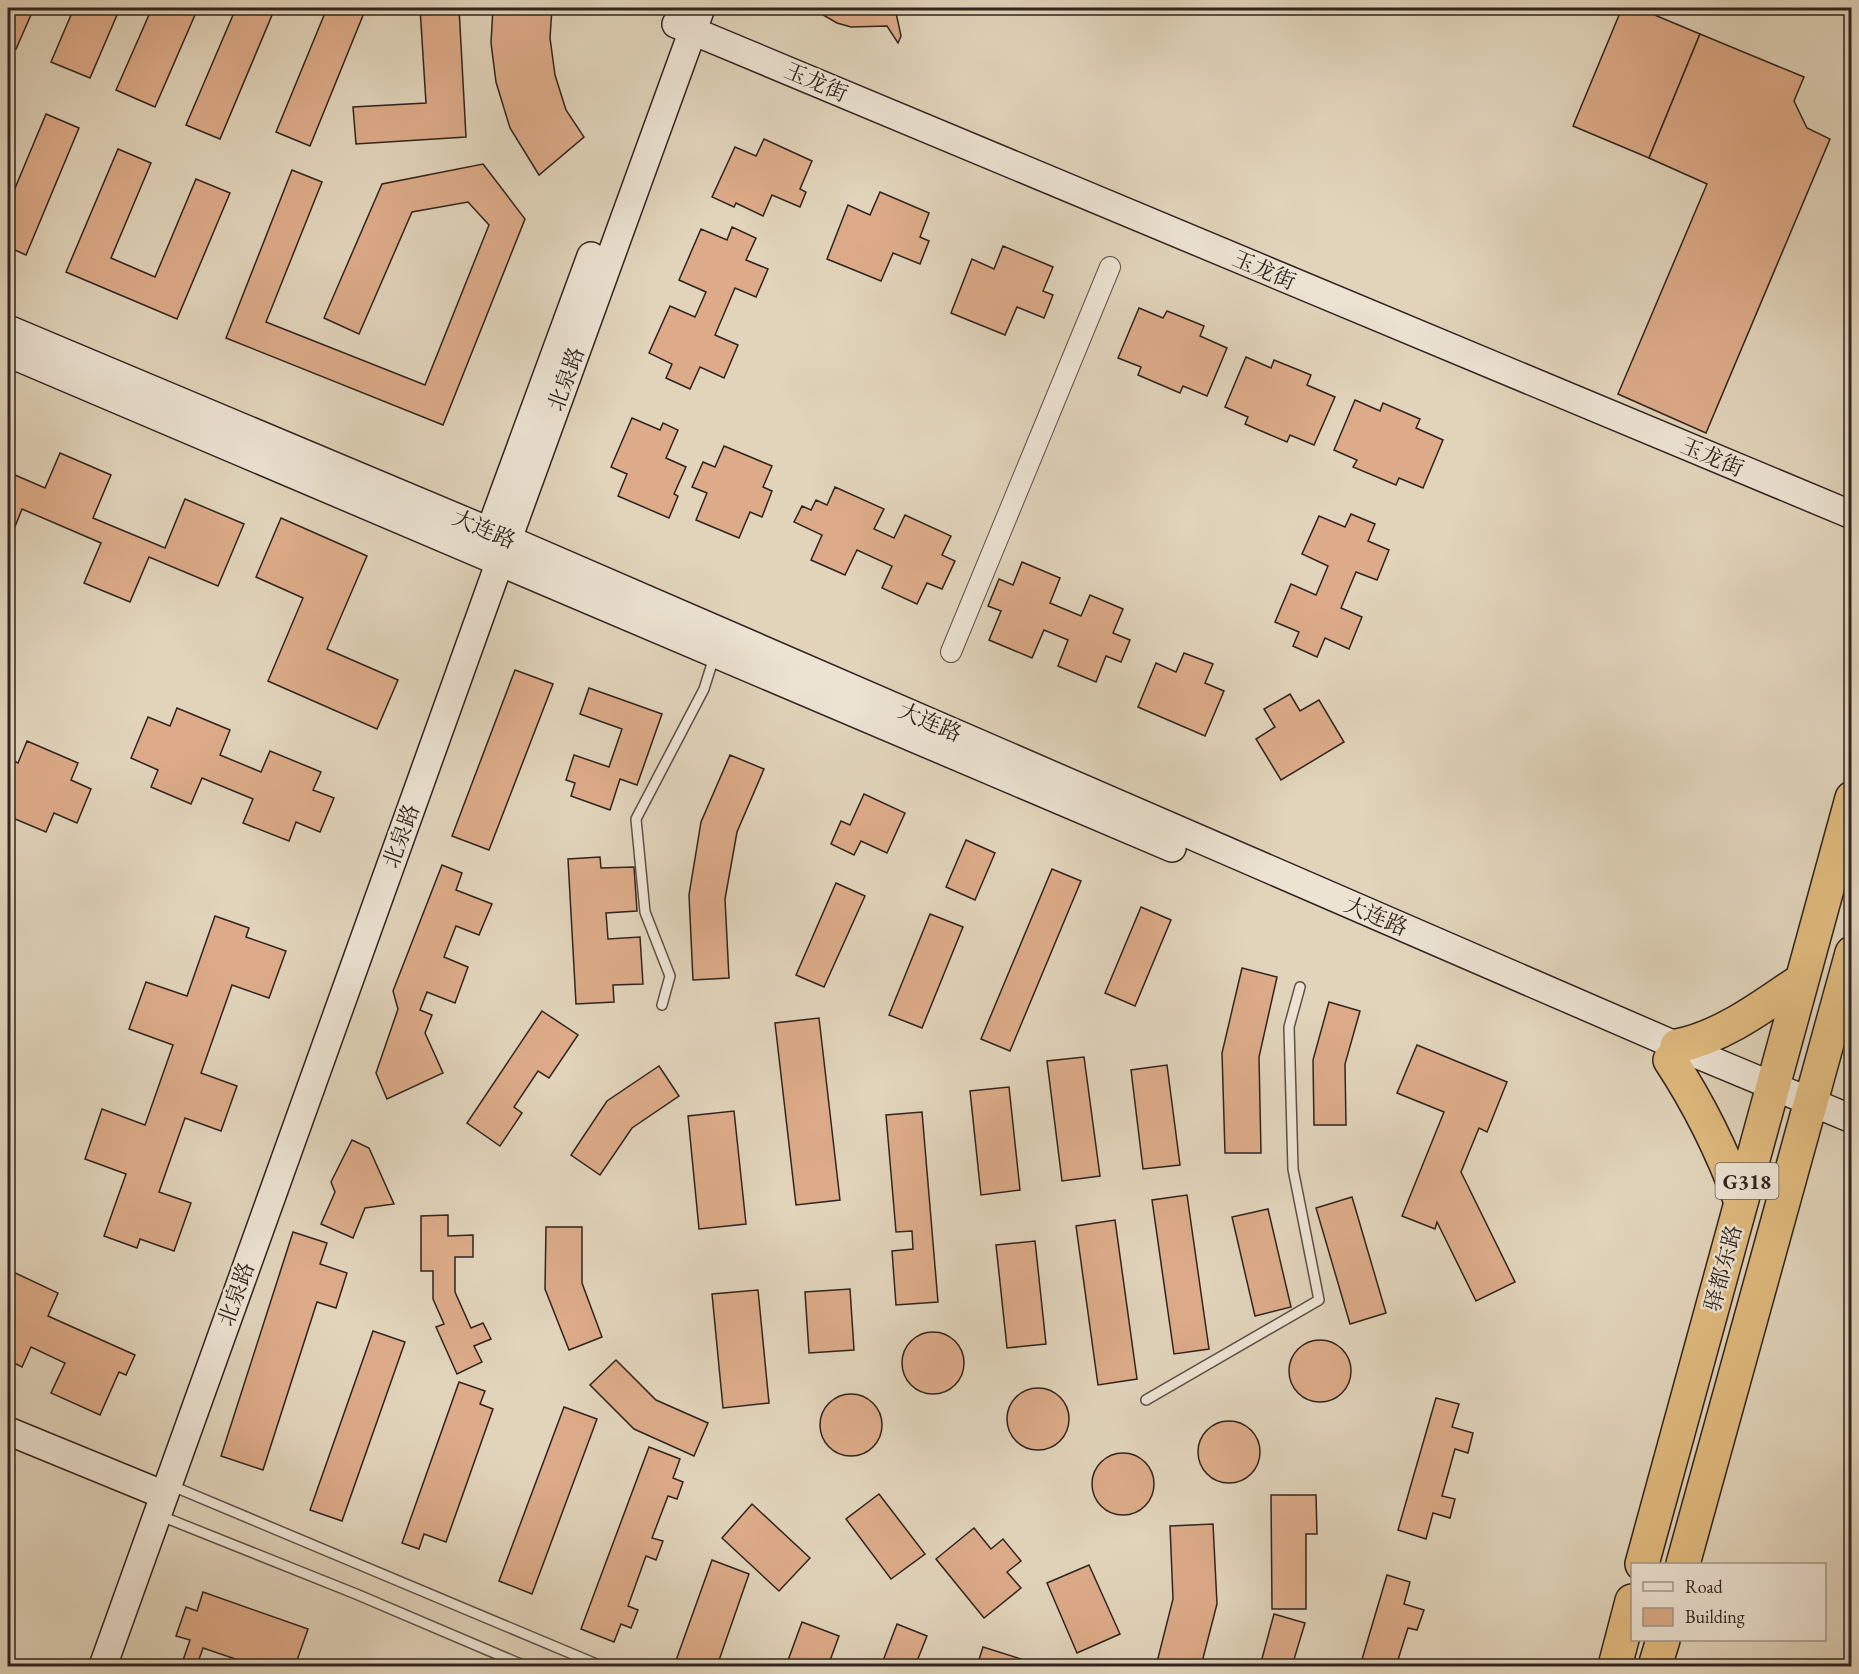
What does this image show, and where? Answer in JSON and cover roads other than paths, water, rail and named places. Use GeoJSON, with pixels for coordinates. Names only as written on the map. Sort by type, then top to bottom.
{"type":"FeatureCollection","features":[{"type":"Feature","properties":{"kind":"highway","name":"驿都东路"},"geometry":{"type":"LineString","coordinates":[[1642,1563],[1851,798]]}},
{"type":"Feature","properties":{"kind":"highway","name":"驿都东路"},"geometry":{"type":"LineString","coordinates":[[1683,1563],[1851,952]]}},
{"type":"Feature","properties":{"kind":"highway"},"geometry":{"type":"LineString","coordinates":[[1741,1202],[1727,1165],[1684,1082],[1673,1053],[1751,1014],[1800,981]]}},
{"type":"Feature","properties":{"kind":"highway"},"geometry":{"type":"LineString","coordinates":[[1615,1666],[1631,1605]]}},
{"type":"Feature","properties":{"kind":"highway"},"geometry":{"type":"LineString","coordinates":[[1655,1666],[1663,1641]]}},
{"type":"Feature","properties":{"kind":"street","name":"玉龙街"},"geometry":{"type":"LineString","coordinates":[[688,17],[1851,515]]}},
{"type":"Feature","properties":{"kind":"street","name":"北泉路"},"geometry":{"type":"LineString","coordinates":[[103,1666],[159,1496],[495,546],[688,17]]}},
{"type":"Feature","properties":{"kind":"street"},"geometry":{"type":"LineString","coordinates":[[951,652],[1110,267]]}},
{"type":"Feature","properties":{"kind":"street","name":"大连路"},"geometry":{"type":"LineString","coordinates":[[8,329],[495,546],[1808,1111],[1851,1138]]}},
{"type":"Feature","properties":{"kind":"street","name":"大连路"},"geometry":{"type":"LineString","coordinates":[[8,354],[495,546]]}},
{"type":"Feature","properties":{"kind":"street","name":"大连路"},"geometry":{"type":"LineString","coordinates":[[1808,1111],[1851,1119]]}},
{"type":"Feature","properties":{"kind":"street"},"geometry":{"type":"LineString","coordinates":[[8,1431],[159,1496]]}},
{"type":"Feature","properties":{"kind":"street","name":"北泉路"},"geometry":{"type":"LineString","coordinates":[[86,1666],[159,1496]]}},
{"type":"Feature","properties":{"kind":"lane"},"geometry":{"type":"LineString","coordinates":[[662,1005],[670,976],[645,912],[636,819],[704,689],[718,642]]}},
{"type":"Feature","properties":{"kind":"lane"},"geometry":{"type":"LineString","coordinates":[[1146,1400],[1319,1300],[1293,1169],[1289,1027],[1300,987]]}},
{"type":"Feature","properties":{"kind":"lane"},"geometry":{"type":"LineString","coordinates":[[159,1496],[356,1594],[525,1666]]}},
{"type":"Feature","properties":{"kind":"lane"},"geometry":{"type":"LineString","coordinates":[[159,1496],[601,1666]]}}]}
